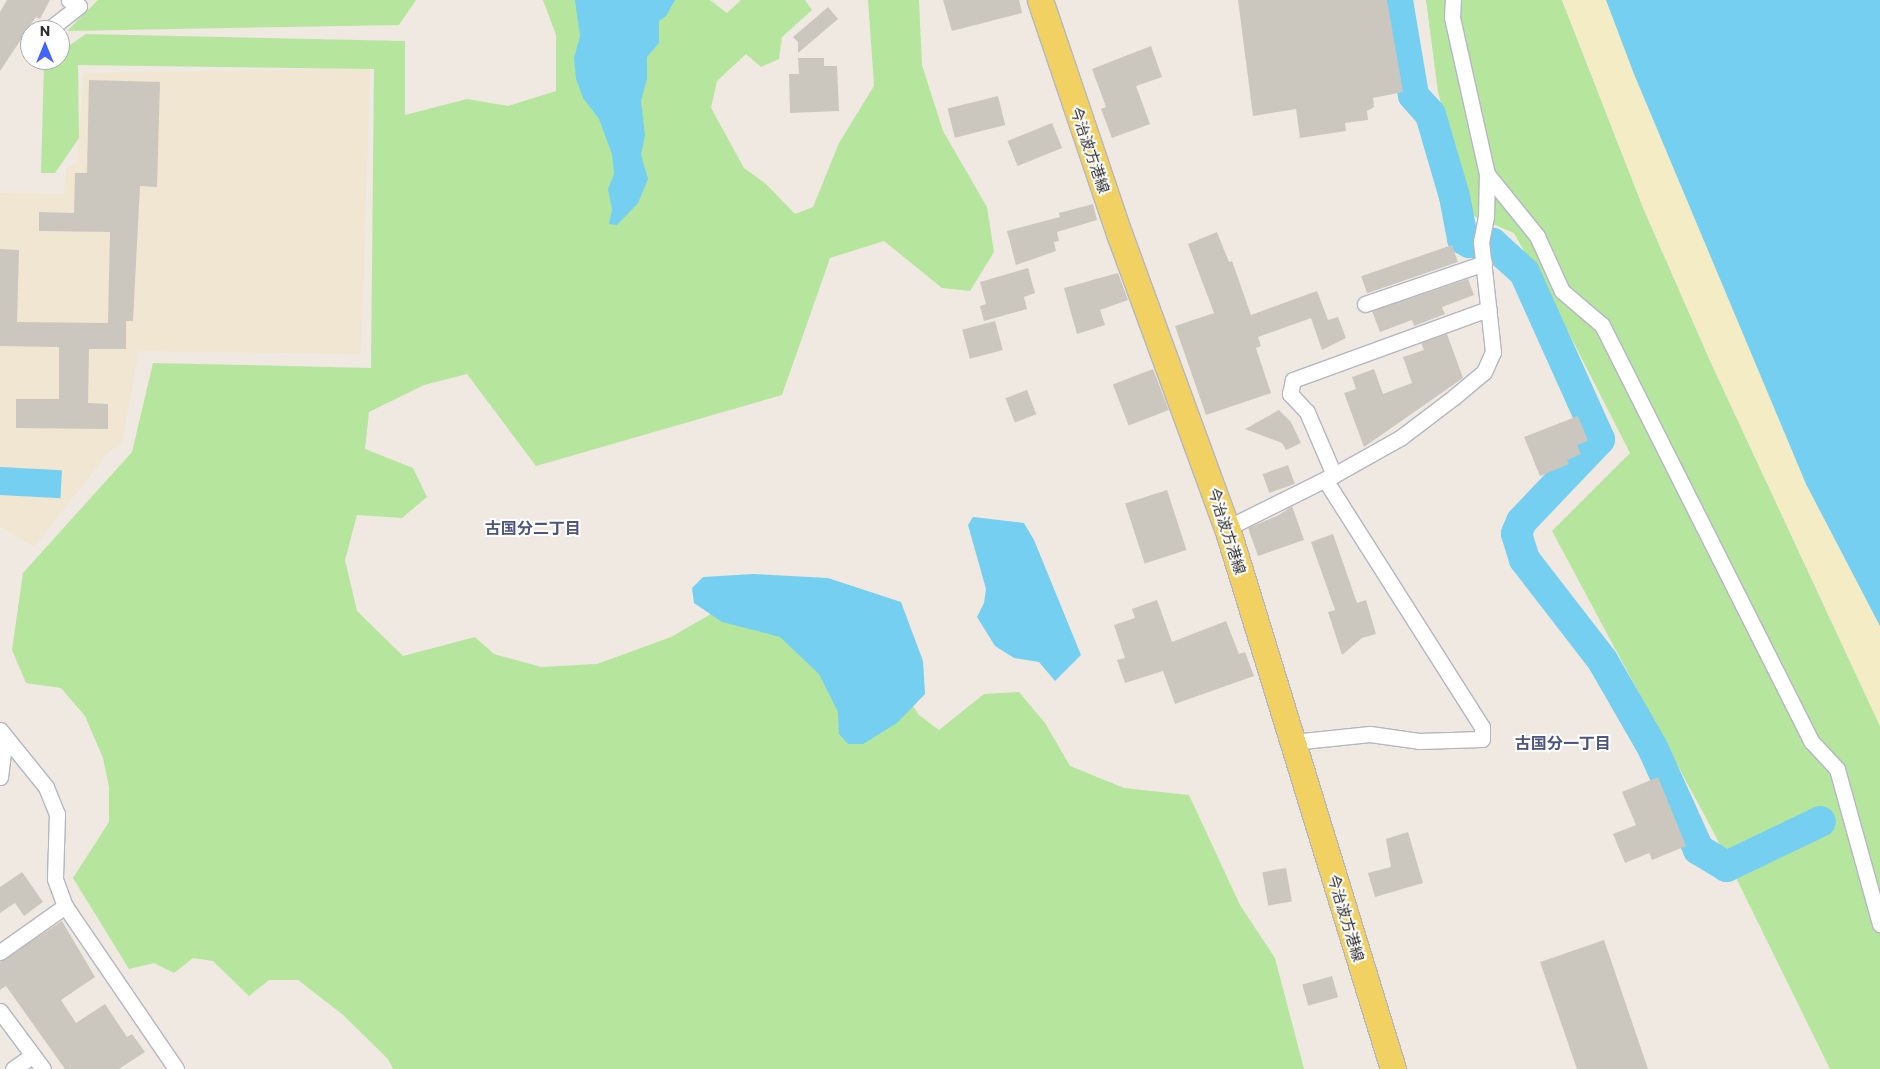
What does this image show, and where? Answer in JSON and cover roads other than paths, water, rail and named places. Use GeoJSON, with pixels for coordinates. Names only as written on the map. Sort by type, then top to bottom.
{"type":"FeatureCollection","features":[{"type":"Feature","properties":{"kind":"main road","name":"今治波方港線"},"geometry":{"type":"LineString","coordinates":[[1040,0],[1120,236],[1227,528],[1393,1069]]}},
{"type":"Feature","properties":{"kind":"street"},"geometry":{"type":"LineString","coordinates":[[61,20],[79,6],[68,0]]}},
{"type":"Feature","properties":{"kind":"street"},"geometry":{"type":"LineString","coordinates":[[1227,528],[1329,478],[1400,438],[1484,372],[1493,352],[1481,242],[1486,217],[1487,174],[1452,17],[1453,0]]}},
{"type":"Feature","properties":{"kind":"street"},"geometry":{"type":"LineString","coordinates":[[1487,174],[1537,236],[1562,291],[1602,325],[1811,741],[1837,769],[1880,924]]}},
{"type":"Feature","properties":{"kind":"street"},"geometry":{"type":"LineString","coordinates":[[1365,304],[1484,263]]}},
{"type":"Feature","properties":{"kind":"street"},"geometry":{"type":"LineString","coordinates":[[1293,742],[1370,734],[1419,741],[1482,739],[1482,727],[1329,478],[1307,412],[1290,394],[1293,380],[1488,309]]}},
{"type":"Feature","properties":{"kind":"street"},"geometry":{"type":"LineString","coordinates":[[0,777],[3,734]]}},
{"type":"Feature","properties":{"kind":"street"},"geometry":{"type":"LineString","coordinates":[[3,734],[46,787],[57,814],[55,879],[65,906],[176,1069]]}},
{"type":"Feature","properties":{"kind":"street"},"geometry":{"type":"LineString","coordinates":[[0,952],[65,906]]}},
{"type":"Feature","properties":{"kind":"street"},"geometry":{"type":"LineString","coordinates":[[0,1011],[43,1069]]}},
{"type":"Feature","properties":{"kind":"street"},"geometry":{"type":"LineString","coordinates":[[13,1069],[33,1055]]}},
{"type":"Feature","properties":{"kind":"water"},"geometry":{"type":"Polygon","coordinates":[[[575,0],[675,0],[666,16],[659,21],[659,43],[647,57],[647,79],[641,101],[645,135],[641,155],[648,179],[638,203],[617,225],[609,224],[612,210],[608,189],[614,174],[612,154],[599,119],[583,98],[576,79],[574,58],[580,36],[575,0]]]}},
{"type":"Feature","properties":{"kind":"water"},"geometry":{"type":"Polygon","coordinates":[[[1606,0],[1880,0],[1880,626],[1806,484],[1634,74],[1606,0]]]}},
{"type":"Feature","properties":{"kind":"water"},"geometry":{"type":"Polygon","coordinates":[[[0,467],[62,470],[60,498],[0,495],[0,467]]]}},
{"type":"Feature","properties":{"kind":"water"},"geometry":{"type":"Polygon","coordinates":[[[973,517],[1024,523],[1034,540],[1081,655],[1055,681],[1039,662],[1014,658],[995,646],[977,617],[984,603],[986,589],[968,525],[973,517]]]}},
{"type":"Feature","properties":{"kind":"water"},"geometry":{"type":"Polygon","coordinates":[[[753,574],[828,578],[901,602],[923,661],[925,694],[897,723],[863,744],[848,744],[839,734],[838,712],[819,674],[780,637],[722,622],[694,603],[692,588],[703,577],[753,574]]]}},
{"type":"Feature","properties":{"kind":"waterway"},"geometry":{"type":"LineString","coordinates":[[1397,0],[1413,95],[1430,114],[1454,196],[1462,238],[1469,242],[1492,243],[1524,272],[1599,439],[1521,521],[1516,533],[1524,559],[1602,660],[1652,747],[1698,849],[1726,866],[1820,821]]}},
{"type":"Feature","properties":{"kind":"district","name":"古国分二丁目"},"geometry":{"type":"Point","coordinates":[533,528]}},
{"type":"Feature","properties":{"kind":"district","name":"古国分一丁目"},"geometry":{"type":"Point","coordinates":[1563,743]}}]}
